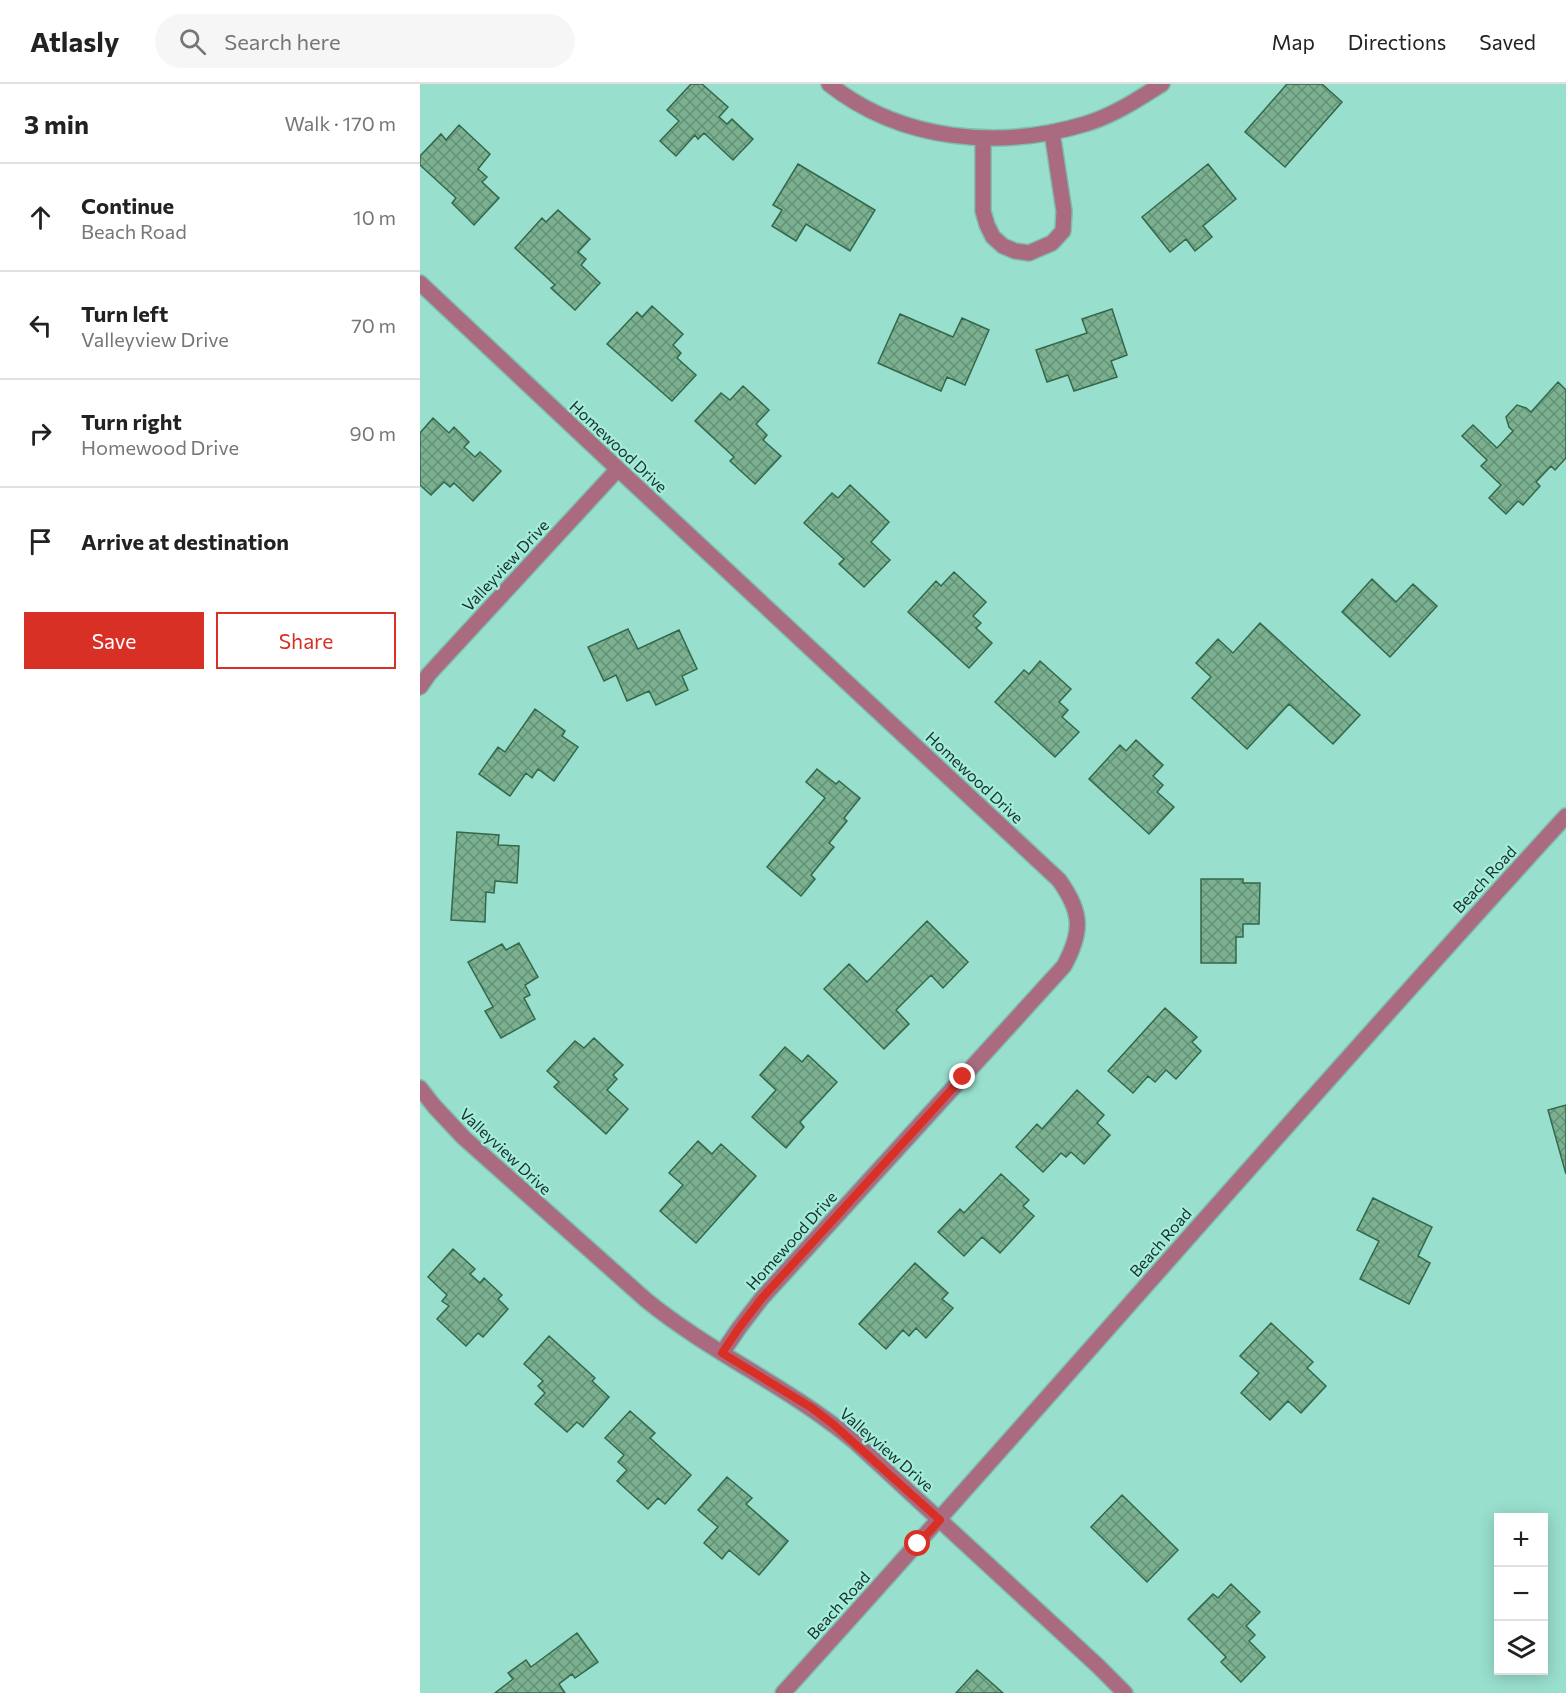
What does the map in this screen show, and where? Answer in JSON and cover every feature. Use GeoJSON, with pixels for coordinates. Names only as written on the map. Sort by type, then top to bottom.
{"type":"FeatureCollection","features":[{"type":"Feature","properties":{"kind":"street"},"geometry":{"type":"LineString","coordinates":[[829,84],[864,107],[888,118],[920,129],[958,137],[983,139],[1052,132],[1087,124],[1128,105],[1162,84]]}},
{"type":"Feature","properties":{"kind":"street"},"geometry":{"type":"LineString","coordinates":[[983,139],[983,211],[987,225],[993,237],[1004,246],[1015,251],[1029,253],[1052,243],[1063,231],[1064,211],[1052,132]]}},
{"type":"Feature","properties":{"kind":"street","name":"Homewood Drive"},"geometry":{"type":"LineString","coordinates":[[420,283],[1059,880],[1072,897],[1078,933],[1064,966],[762,1298],[722,1353]]}},
{"type":"Feature","properties":{"kind":"street","name":"Valleyview Drive"},"geometry":{"type":"LineString","coordinates":[[420,687],[618,469]]}},
{"type":"Feature","properties":{"kind":"street","name":"Beach Road"},"geometry":{"type":"LineString","coordinates":[[783,1693],[940,1520],[1450,942],[1566,816]]}},
{"type":"Feature","properties":{"kind":"street","name":"Valleyview Drive"},"geometry":{"type":"LineString","coordinates":[[420,1088],[464,1138],[668,1318],[812,1408],[834,1425],[940,1520],[1125,1693]]}},
{"type":"Feature","properties":{"kind":"building"},"geometry":{"type":"Polygon","coordinates":[[[691,84],[702,84],[728,107],[719,117],[727,124],[732,119],[753,139],[733,160],[704,133],[698,139],[695,135],[676,156],[660,141],[679,121],[667,110],[691,84]]]}},
{"type":"Feature","properties":{"kind":"building"},"geometry":{"type":"Polygon","coordinates":[[[1287,84],[1322,84],[1342,102],[1285,167],[1245,132],[1287,84]]]}},
{"type":"Feature","properties":{"kind":"building"},"geometry":{"type":"Polygon","coordinates":[[[459,125],[490,154],[478,169],[487,177],[482,182],[499,198],[474,225],[452,203],[456,198],[420,165],[420,156],[441,134],[446,140],[459,125]]]}},
{"type":"Feature","properties":{"kind":"building"},"geometry":{"type":"Polygon","coordinates":[[[798,164],[875,210],[850,251],[806,224],[796,241],[772,226],[782,210],[773,205],[798,164]]]}},
{"type":"Feature","properties":{"kind":"building"},"geometry":{"type":"Polygon","coordinates":[[[1208,164],[1236,199],[1203,226],[1212,237],[1195,251],[1186,239],[1170,252],[1142,217],[1208,164]]]}},
{"type":"Feature","properties":{"kind":"building"},"geometry":{"type":"Polygon","coordinates":[[[558,210],[590,239],[578,252],[586,259],[581,265],[600,283],[575,310],[551,288],[555,285],[515,248],[542,218],[546,222],[558,210]]]}},
{"type":"Feature","properties":{"kind":"building"},"geometry":{"type":"Polygon","coordinates":[[[652,306],[683,334],[673,345],[681,353],[677,358],[696,375],[672,401],[607,344],[637,312],[642,317],[652,306]]]}},
{"type":"Feature","properties":{"kind":"building"},"geometry":{"type":"Polygon","coordinates":[[[1112,309],[1127,355],[1111,361],[1117,377],[1074,391],[1068,375],[1047,382],[1036,350],[1087,333],[1082,319],[1112,309]]]}},
{"type":"Feature","properties":{"kind":"building"},"geometry":{"type":"Polygon","coordinates":[[[900,314],[953,337],[962,318],[989,330],[965,385],[947,377],[941,391],[878,363],[900,314]]]}},
{"type":"Feature","properties":{"kind":"building"},"geometry":{"type":"Polygon","coordinates":[[[1558,382],[1566,390],[1566,458],[1555,470],[1551,466],[1536,482],[1540,486],[1523,505],[1518,501],[1506,514],[1489,498],[1501,485],[1481,466],[1487,460],[1462,436],[1473,425],[1497,448],[1513,431],[1506,417],[1517,405],[1531,412],[1558,382]]]}},
{"type":"Feature","properties":{"kind":"building"},"geometry":{"type":"Polygon","coordinates":[[[743,386],[769,410],[756,424],[767,435],[763,440],[781,456],[755,484],[730,461],[734,457],[695,421],[721,393],[730,400],[743,386]]]}},
{"type":"Feature","properties":{"kind":"building"},"geometry":{"type":"Polygon","coordinates":[[[433,418],[449,433],[454,427],[469,442],[464,447],[475,457],[480,452],[501,471],[473,501],[454,483],[450,487],[444,482],[431,495],[420,485],[420,433],[433,418]]]}},
{"type":"Feature","properties":{"kind":"building"},"geometry":{"type":"Polygon","coordinates":[[[850,485],[889,522],[871,542],[890,560],[864,587],[839,564],[844,559],[804,523],[832,493],[838,498],[850,485]]]}},
{"type":"Feature","properties":{"kind":"building"},"geometry":{"type":"Polygon","coordinates":[[[954,572],[986,602],[973,616],[981,623],[976,628],[992,643],[969,668],[908,612],[936,581],[941,586],[954,572]]]}},
{"type":"Feature","properties":{"kind":"building"},"geometry":{"type":"Polygon","coordinates":[[[1372,579],[1396,602],[1413,584],[1437,606],[1390,657],[1342,612],[1372,579]]]}},
{"type":"Feature","properties":{"kind":"building"},"geometry":{"type":"Polygon","coordinates":[[[1260,623],[1360,715],[1333,744],[1289,704],[1247,749],[1192,698],[1211,677],[1196,663],[1218,639],[1233,653],[1260,623]]]}},
{"type":"Feature","properties":{"kind":"building"},"geometry":{"type":"Polygon","coordinates":[[[628,629],[638,649],[679,630],[697,669],[682,676],[688,690],[656,705],[649,691],[627,701],[616,675],[604,681],[588,647],[628,629]]]}},
{"type":"Feature","properties":{"kind":"building"},"geometry":{"type":"Polygon","coordinates":[[[1040,661],[1071,689],[1059,702],[1068,710],[1062,717],[1079,732],[1055,757],[995,702],[1024,670],[1029,674],[1040,661]]]}},
{"type":"Feature","properties":{"kind":"building"},"geometry":{"type":"Polygon","coordinates":[[[535,709],[565,731],[562,736],[578,747],[554,781],[538,769],[532,778],[526,773],[510,796],[479,774],[498,747],[505,752],[535,709]]]}},
{"type":"Feature","properties":{"kind":"building"},"geometry":{"type":"Polygon","coordinates":[[[1136,740],[1163,765],[1153,776],[1163,785],[1157,792],[1174,807],[1149,834],[1089,779],[1120,745],[1126,751],[1136,740]]]}},
{"type":"Feature","properties":{"kind":"building"},"geometry":{"type":"Polygon","coordinates":[[[817,769],[836,784],[839,781],[860,798],[844,818],[847,821],[829,843],[834,847],[811,875],[815,879],[801,896],[767,867],[825,798],[806,782],[817,769]]]}},
{"type":"Feature","properties":{"kind":"building"},"geometry":{"type":"Polygon","coordinates":[[[457,832],[499,835],[498,845],[519,846],[517,883],[495,881],[494,893],[486,892],[485,922],[451,920],[457,832]]]}},
{"type":"Feature","properties":{"kind":"building"},"geometry":{"type":"Polygon","coordinates":[[[1201,879],[1243,879],[1243,883],[1260,883],[1259,924],[1243,924],[1243,937],[1236,937],[1236,963],[1201,963],[1201,879]]]}},
{"type":"Feature","properties":{"kind":"building"},"geometry":{"type":"Polygon","coordinates":[[[927,921],[968,962],[943,988],[931,975],[896,1010],[909,1024],[884,1049],[824,989],[849,964],[867,982],[927,921]]]}},
{"type":"Feature","properties":{"kind":"building"},"geometry":{"type":"Polygon","coordinates":[[[519,943],[538,977],[525,985],[530,995],[524,998],[535,1019],[501,1038],[485,1011],[493,1007],[468,962],[502,944],[506,950],[519,943]]]}},
{"type":"Feature","properties":{"kind":"building"},"geometry":{"type":"Polygon","coordinates":[[[1165,1008],[1197,1037],[1192,1042],[1201,1051],[1176,1079],[1166,1070],[1155,1082],[1148,1076],[1133,1093],[1108,1071],[1165,1008]]]}},
{"type":"Feature","properties":{"kind":"building"},"geometry":{"type":"Polygon","coordinates":[[[594,1038],[623,1065],[613,1075],[617,1079],[607,1090],[628,1109],[606,1134],[554,1087],[559,1082],[547,1071],[575,1041],[584,1048],[594,1038]]]}},
{"type":"Feature","properties":{"kind":"building"},"geometry":{"type":"Polygon","coordinates":[[[785,1047],[802,1062],[808,1055],[837,1082],[800,1122],[804,1127],[786,1148],[752,1117],[776,1090],[760,1075],[785,1047]]]}},
{"type":"Feature","properties":{"kind":"building"},"geometry":{"type":"Polygon","coordinates":[[[1077,1090],[1104,1115],[1097,1123],[1110,1135],[1084,1164],[1071,1152],[1066,1157],[1061,1153],[1043,1172],[1016,1147],[1037,1124],[1042,1129],[1077,1090]]]}},
{"type":"Feature","properties":{"kind":"building"},"geometry":{"type":"Polygon","coordinates":[[[1566,1105],[1566,1174],[1548,1110],[1566,1105]]]}},
{"type":"Feature","properties":{"kind":"building"},"geometry":{"type":"Polygon","coordinates":[[[698,1141],[712,1154],[721,1144],[756,1176],[696,1243],[660,1211],[683,1185],[669,1173],[698,1141]]]}},
{"type":"Feature","properties":{"kind":"building"},"geometry":{"type":"Polygon","coordinates":[[[1001,1174],[1029,1200],[1023,1206],[1034,1216],[1000,1253],[982,1237],[964,1256],[938,1232],[960,1209],[964,1213],[1001,1174]]]}},
{"type":"Feature","properties":{"kind":"building"},"geometry":{"type":"Polygon","coordinates":[[[1373,1198],[1432,1227],[1418,1256],[1430,1263],[1409,1304],[1360,1279],[1379,1241],[1357,1230],[1373,1198]]]}},
{"type":"Feature","properties":{"kind":"building"},"geometry":{"type":"Polygon","coordinates":[[[453,1249],[475,1269],[470,1274],[480,1283],[484,1278],[502,1295],[498,1299],[508,1309],[483,1337],[478,1333],[466,1346],[437,1319],[449,1306],[442,1301],[447,1295],[428,1277],[453,1249]]]}},
{"type":"Feature","properties":{"kind":"building"},"geometry":{"type":"Polygon","coordinates":[[[915,1263],[948,1293],[942,1299],[953,1308],[926,1338],[916,1328],[909,1336],[903,1330],[886,1349],[859,1324],[915,1263]]]}},
{"type":"Feature","properties":{"kind":"building"},"geometry":{"type":"Polygon","coordinates":[[[1271,1323],[1313,1362],[1307,1368],[1326,1386],[1301,1413],[1288,1401],[1270,1420],[1241,1393],[1259,1373],[1240,1356],[1271,1323]]]}},
{"type":"Feature","properties":{"kind":"building"},"geometry":{"type":"Polygon","coordinates":[[[549,1336],[595,1378],[592,1381],[609,1397],[583,1427],[577,1422],[567,1432],[535,1404],[545,1393],[538,1386],[543,1381],[524,1364],[549,1336]]]}},
{"type":"Feature","properties":{"kind":"building"},"geometry":{"type":"Polygon","coordinates":[[[630,1411],[655,1433],[650,1438],[691,1475],[665,1504],[658,1498],[648,1509],[617,1481],[627,1470],[618,1462],[624,1455],[605,1438],[630,1411]]]}},
{"type":"Feature","properties":{"kind":"building"},"geometry":{"type":"Polygon","coordinates":[[[727,1477],[752,1498],[746,1504],[788,1541],[759,1575],[729,1550],[722,1559],[704,1543],[718,1527],[698,1510],[727,1477]]]}},
{"type":"Feature","properties":{"kind":"building"},"geometry":{"type":"Polygon","coordinates":[[[1122,1495],[1178,1550],[1147,1582],[1091,1527],[1122,1495]]]}},
{"type":"Feature","properties":{"kind":"building"},"geometry":{"type":"Polygon","coordinates":[[[1231,1584],[1260,1612],[1246,1626],[1255,1635],[1249,1641],[1265,1657],[1241,1682],[1221,1662],[1226,1657],[1188,1619],[1213,1594],[1218,1598],[1231,1584]]]}},
{"type":"Feature","properties":{"kind":"building"},"geometry":{"type":"Polygon","coordinates":[[[577,1633],[598,1662],[575,1678],[572,1674],[559,1684],[565,1693],[495,1693],[513,1679],[508,1673],[526,1660],[531,1667],[577,1633]]]}},
{"type":"Feature","properties":{"kind":"building"},"geometry":{"type":"Polygon","coordinates":[[[977,1670],[1003,1693],[956,1693],[977,1670]]]}},
{"type":"Feature","properties":{"kind":"route"},"geometry":{"type":"LineString","coordinates":[[918,1544],[940,1520],[854,1441],[812,1408],[722,1353],[762,1298],[963,1077]]}}]}
